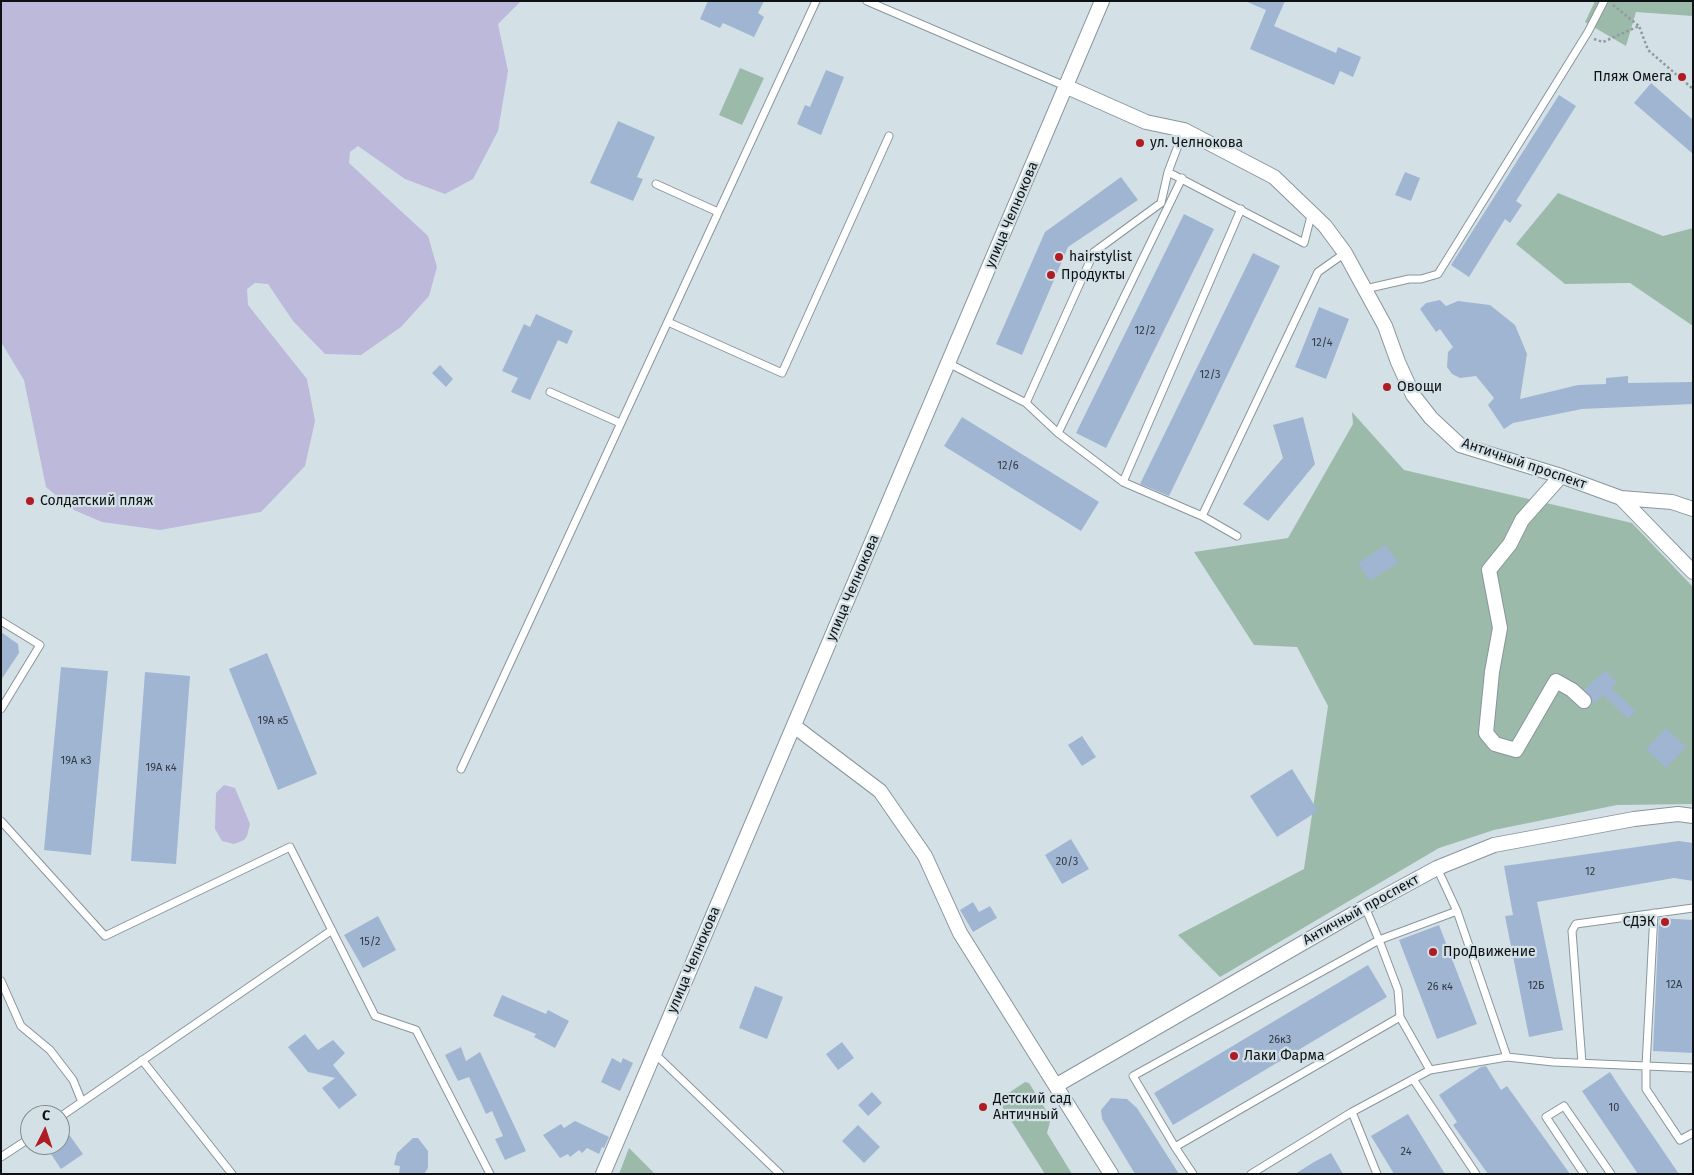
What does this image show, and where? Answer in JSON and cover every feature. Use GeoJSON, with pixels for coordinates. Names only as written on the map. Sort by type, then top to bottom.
{"type":"FeatureCollection","features":[{"type":"Feature","properties":{"kind":"street","name":"улица Челнокова"},"geometry":{"type":"LineString","coordinates":[[603,1174],[950,364],[1102,1]]}},
{"type":"Feature","properties":{"kind":"street","name":"Античный проспект"},"geometry":{"type":"LineString","coordinates":[[1065,86],[1146,122],[1184,130],[1274,177],[1312,212],[1345,253],[1385,326],[1413,395],[1446,432],[1460,445],[1561,476],[1621,498],[1693,572]]}},
{"type":"Feature","properties":{"kind":"street"},"geometry":{"type":"LineString","coordinates":[[1561,476],[1522,520],[1510,544],[1489,570],[1500,628],[1492,672],[1486,733],[1495,744],[1516,750],[1556,682],[1572,690],[1584,701]]}},
{"type":"Feature","properties":{"kind":"street"},"geometry":{"type":"LineString","coordinates":[[1621,498],[1672,502],[1693,508]]}},
{"type":"Feature","properties":{"kind":"street"},"geometry":{"type":"LineString","coordinates":[[794,726],[880,791],[925,856],[960,934],[1057,1085],[1111,1174]]}},
{"type":"Feature","properties":{"kind":"street","name":"Античный проспект"},"geometry":{"type":"LineString","coordinates":[[1057,1085],[1365,907],[1437,868],[1494,845],[1634,819],[1678,814],[1693,816]]}},
{"type":"Feature","properties":{"kind":"lane"},"geometry":{"type":"LineString","coordinates":[[461,768],[816,1]]}},
{"type":"Feature","properties":{"kind":"lane"},"geometry":{"type":"LineString","coordinates":[[867,1],[1065,86]]}},
{"type":"Feature","properties":{"kind":"lane"},"geometry":{"type":"LineString","coordinates":[[1364,289],[1409,279],[1421,280],[1438,274],[1585,36],[1604,1]]}},
{"type":"Feature","properties":{"kind":"lane"},"geometry":{"type":"LineString","coordinates":[[1026,404],[1094,252],[1161,203],[1168,172],[1184,130]]}},
{"type":"Feature","properties":{"kind":"lane"},"geometry":{"type":"LineString","coordinates":[[668,322],[782,373],[889,136]]}},
{"type":"Feature","properties":{"kind":"lane"},"geometry":{"type":"LineString","coordinates":[[1168,172],[1304,243],[1312,212]]}},
{"type":"Feature","properties":{"kind":"lane"},"geometry":{"type":"LineString","coordinates":[[1058,433],[1182,178]]}},
{"type":"Feature","properties":{"kind":"lane"},"geometry":{"type":"LineString","coordinates":[[656,184],[718,212]]}},
{"type":"Feature","properties":{"kind":"lane"},"geometry":{"type":"LineString","coordinates":[[1123,482],[1241,209]]}},
{"type":"Feature","properties":{"kind":"lane"},"geometry":{"type":"LineString","coordinates":[[1202,516],[1318,272],[1345,253]]}},
{"type":"Feature","properties":{"kind":"lane"},"geometry":{"type":"LineString","coordinates":[[950,364],[1026,404],[1058,433],[1123,482],[1202,516],[1236,536]]}},
{"type":"Feature","properties":{"kind":"lane"},"geometry":{"type":"LineString","coordinates":[[550,392],[620,423]]}},
{"type":"Feature","properties":{"kind":"lane"},"geometry":{"type":"LineString","coordinates":[[1,621],[40,645],[1,709]]}},
{"type":"Feature","properties":{"kind":"lane"},"geometry":{"type":"LineString","coordinates":[[1,822],[105,936],[290,847],[376,1016],[416,1030],[490,1174]]}},
{"type":"Feature","properties":{"kind":"lane"},"geometry":{"type":"LineString","coordinates":[[1437,868],[1457,911],[1507,1058]]}},
{"type":"Feature","properties":{"kind":"lane"},"geometry":{"type":"LineString","coordinates":[[1365,907],[1398,990],[1400,1017],[1430,1070]]}},
{"type":"Feature","properties":{"kind":"lane"},"geometry":{"type":"LineString","coordinates":[[1582,1064],[1572,931],[1576,924],[1693,908]]}},
{"type":"Feature","properties":{"kind":"lane"},"geometry":{"type":"LineString","coordinates":[[1193,1174],[1133,1076],[1379,940],[1457,911]]}},
{"type":"Feature","properties":{"kind":"lane"},"geometry":{"type":"LineString","coordinates":[[1654,913],[1646,1089],[1680,1140],[1693,1133]]}},
{"type":"Feature","properties":{"kind":"lane"},"geometry":{"type":"LineString","coordinates":[[70,1110],[332,930]]}},
{"type":"Feature","properties":{"kind":"lane"},"geometry":{"type":"LineString","coordinates":[[1,981],[21,1026],[50,1050],[73,1080],[82,1102]]}},
{"type":"Feature","properties":{"kind":"lane"},"geometry":{"type":"LineString","coordinates":[[1175,1147],[1400,1017]]}},
{"type":"Feature","properties":{"kind":"lane"},"geometry":{"type":"LineString","coordinates":[[654,1053],[780,1174]]}},
{"type":"Feature","properties":{"kind":"lane"},"geometry":{"type":"LineString","coordinates":[[1251,1174],[1352,1112],[1430,1070],[1507,1058],[1582,1064],[1693,1068]]}},
{"type":"Feature","properties":{"kind":"lane"},"geometry":{"type":"LineString","coordinates":[[142,1060],[232,1174]]}},
{"type":"Feature","properties":{"kind":"lane"},"geometry":{"type":"LineString","coordinates":[[1413,1079],[1476,1174]]}},
{"type":"Feature","properties":{"kind":"lane"},"geometry":{"type":"LineString","coordinates":[[1584,1174],[1546,1117],[1564,1106],[1611,1174]]}},
{"type":"Feature","properties":{"kind":"lane"},"geometry":{"type":"LineString","coordinates":[[1352,1112],[1378,1174]]}},
{"type":"Feature","properties":{"kind":"lane"},"geometry":{"type":"LineString","coordinates":[[1,1157],[20,1145]]}},
{"type":"Feature","properties":{"kind":"path"},"geometry":{"type":"LineString","coordinates":[[1608,1],[1639,26],[1648,50],[1693,88]]}},
{"type":"Feature","properties":{"kind":"path"},"geometry":{"type":"LineString","coordinates":[[1585,36],[1603,42],[1639,26]]}},
{"type":"Feature","properties":{"kind":"green space"},"geometry":{"type":"Polygon","coordinates":[[[1595,1],[1693,1],[1693,16],[1636,12],[1626,46],[1585,22],[1595,1]]]}},
{"type":"Feature","properties":{"kind":"green space"},"geometry":{"type":"Polygon","coordinates":[[[740,68],[764,78],[742,125],[719,115],[740,68]]]}},
{"type":"Feature","properties":{"kind":"green space"},"geometry":{"type":"Polygon","coordinates":[[[1558,193],[1663,236],[1693,228],[1693,326],[1630,283],[1565,284],[1516,244],[1558,193]]]}},
{"type":"Feature","properties":{"kind":"green space"},"geometry":{"type":"Polygon","coordinates":[[[1352,412],[1404,470],[1632,523],[1693,587],[1693,804],[1617,805],[1494,830],[1439,848],[1220,977],[1178,935],[1304,869],[1328,706],[1297,647],[1254,645],[1194,552],[1288,538],[1353,424],[1352,412]]]}},
{"type":"Feature","properties":{"kind":"green space"},"geometry":{"type":"Polygon","coordinates":[[[1025,1082],[1029,1083],[1051,1118],[1047,1133],[1072,1174],[1045,1174],[998,1100],[1025,1082]]]}},
{"type":"Feature","properties":{"kind":"green space"},"geometry":{"type":"Polygon","coordinates":[[[629,1148],[655,1174],[619,1174],[629,1148]]]}},
{"type":"Feature","properties":{"kind":"shaded area"},"geometry":{"type":"Polygon","coordinates":[[[1,1],[521,1],[498,24],[508,71],[498,131],[473,179],[445,194],[405,179],[358,146],[350,152],[349,163],[428,236],[437,267],[429,296],[401,327],[361,355],[325,354],[293,321],[268,284],[255,283],[247,289],[248,305],[307,379],[315,421],[305,466],[261,512],[160,530],[102,522],[74,510],[46,487],[24,380],[1,342],[1,1]]]}},
{"type":"Feature","properties":{"kind":"shaded area"},"geometry":{"type":"Polygon","coordinates":[[[224,785],[235,788],[250,824],[244,840],[234,844],[222,841],[215,829],[216,793],[224,785]]]}},
{"type":"Feature","properties":{"kind":"building"},"geometry":{"type":"Polygon","coordinates":[[[708,1],[764,1],[758,13],[764,17],[754,37],[723,23],[720,28],[700,19],[708,1]]]}},
{"type":"Feature","properties":{"kind":"building"},"geometry":{"type":"Polygon","coordinates":[[[1245,1],[1285,1],[1274,26],[1336,53],[1338,47],[1361,57],[1353,77],[1340,71],[1334,85],[1250,49],[1266,10],[1245,1]]]}},
{"type":"Feature","properties":{"kind":"building"},"geometry":{"type":"Polygon","coordinates":[[[826,70],[844,77],[821,135],[797,124],[805,105],[810,107],[826,70]]]}},
{"type":"Feature","properties":{"kind":"building"},"geometry":{"type":"Polygon","coordinates":[[[1651,83],[1693,120],[1693,154],[1634,103],[1651,83]]]}},
{"type":"Feature","properties":{"kind":"building"},"geometry":{"type":"Polygon","coordinates":[[[1559,95],[1576,106],[1516,201],[1522,205],[1510,223],[1505,219],[1469,277],[1451,265],[1559,95]]]}},
{"type":"Feature","properties":{"kind":"building"},"geometry":{"type":"Polygon","coordinates":[[[618,121],[655,137],[637,177],[643,179],[633,201],[590,183],[618,121]]]}},
{"type":"Feature","properties":{"kind":"building"},"geometry":{"type":"Polygon","coordinates":[[[1405,172],[1420,178],[1411,201],[1395,195],[1405,172]]]}},
{"type":"Feature","properties":{"kind":"building"},"geometry":{"type":"Polygon","coordinates":[[[1121,177],[1138,200],[1068,247],[1022,355],[996,344],[1045,232],[1121,177]]]}},
{"type":"Feature","properties":{"kind":"building"},"geometry":{"type":"Polygon","coordinates":[[[1184,214],[1214,229],[1106,448],[1076,433],[1184,214]]]}},
{"type":"Feature","properties":{"kind":"building"},"geometry":{"type":"Polygon","coordinates":[[[1253,253],[1280,266],[1169,496],[1140,484],[1253,253]]]}},
{"type":"Feature","properties":{"kind":"building"},"geometry":{"type":"Polygon","coordinates":[[[1440,300],[1446,306],[1458,301],[1490,305],[1515,325],[1527,354],[1520,399],[1578,385],[1606,384],[1606,378],[1628,376],[1628,383],[1693,382],[1693,404],[1582,409],[1513,423],[1504,429],[1488,405],[1494,398],[1476,376],[1460,378],[1452,374],[1447,367],[1448,352],[1453,347],[1440,329],[1436,332],[1420,309],[1426,303],[1440,300]]]}},
{"type":"Feature","properties":{"kind":"building"},"geometry":{"type":"Polygon","coordinates":[[[1319,307],[1349,319],[1326,379],[1295,367],[1319,307]]]}},
{"type":"Feature","properties":{"kind":"building"},"geometry":{"type":"Polygon","coordinates":[[[536,314],[573,331],[567,344],[558,340],[530,400],[511,392],[518,378],[502,371],[524,324],[530,327],[536,314]]]}},
{"type":"Feature","properties":{"kind":"building"},"geometry":{"type":"Polygon","coordinates":[[[440,365],[453,379],[446,387],[432,373],[440,365]]]}},
{"type":"Feature","properties":{"kind":"building"},"geometry":{"type":"Polygon","coordinates":[[[962,417],[1099,502],[1081,531],[944,446],[962,417]]]}},
{"type":"Feature","properties":{"kind":"building"},"geometry":{"type":"Polygon","coordinates":[[[1303,417],[1315,464],[1268,521],[1243,504],[1283,458],[1273,425],[1303,417]]]}},
{"type":"Feature","properties":{"kind":"building"},"geometry":{"type":"Polygon","coordinates":[[[1386,545],[1398,563],[1370,581],[1358,563],[1386,545]]]}},
{"type":"Feature","properties":{"kind":"building"},"geometry":{"type":"Polygon","coordinates":[[[1,632],[18,644],[19,653],[1,680],[1,632]]]}},
{"type":"Feature","properties":{"kind":"building"},"geometry":{"type":"Polygon","coordinates":[[[267,653],[317,774],[278,790],[229,669],[267,653]]]}},
{"type":"Feature","properties":{"kind":"building"},"geometry":{"type":"Polygon","coordinates":[[[61,667],[108,671],[91,855],[44,850],[61,667]]]}},
{"type":"Feature","properties":{"kind":"building"},"geometry":{"type":"Polygon","coordinates":[[[1605,670],[1617,682],[1611,688],[1636,711],[1628,719],[1603,695],[1595,703],[1584,690],[1605,670]]]}},
{"type":"Feature","properties":{"kind":"building"},"geometry":{"type":"Polygon","coordinates":[[[145,672],[190,676],[176,864],[131,861],[145,672]]]}},
{"type":"Feature","properties":{"kind":"building"},"geometry":{"type":"Polygon","coordinates":[[[1666,728],[1686,747],[1666,768],[1646,749],[1666,728]]]}},
{"type":"Feature","properties":{"kind":"building"},"geometry":{"type":"Polygon","coordinates":[[[1082,736],[1096,757],[1082,766],[1068,745],[1082,736]]]}},
{"type":"Feature","properties":{"kind":"building"},"geometry":{"type":"Polygon","coordinates":[[[1292,769],[1318,811],[1277,837],[1250,796],[1292,769]]]}},
{"type":"Feature","properties":{"kind":"building"},"geometry":{"type":"Polygon","coordinates":[[[1071,839],[1089,869],[1062,884],[1045,855],[1071,839]]]}},
{"type":"Feature","properties":{"kind":"building"},"geometry":{"type":"Polygon","coordinates":[[[1679,841],[1693,843],[1693,881],[1674,878],[1537,902],[1563,1030],[1529,1037],[1505,916],[1513,915],[1504,866],[1679,841]]]}},
{"type":"Feature","properties":{"kind":"building"},"geometry":{"type":"Polygon","coordinates":[[[973,902],[979,912],[990,906],[997,918],[973,932],[960,910],[973,902]]]}},
{"type":"Feature","properties":{"kind":"building"},"geometry":{"type":"Polygon","coordinates":[[[378,916],[396,950],[363,968],[344,935],[378,916]]]}},
{"type":"Feature","properties":{"kind":"building"},"geometry":{"type":"Polygon","coordinates":[[[1659,918],[1693,920],[1693,1053],[1653,1051],[1659,918]]]}},
{"type":"Feature","properties":{"kind":"building"},"geometry":{"type":"Polygon","coordinates":[[[1439,925],[1477,1024],[1437,1039],[1399,940],[1439,925]]]}},
{"type":"Feature","properties":{"kind":"building"},"geometry":{"type":"Polygon","coordinates":[[[1368,965],[1387,997],[1173,1125],[1154,1093],[1368,965]]]}},
{"type":"Feature","properties":{"kind":"building"},"geometry":{"type":"Polygon","coordinates":[[[755,986],[783,997],[767,1039],[739,1028],[755,986]]]}},
{"type":"Feature","properties":{"kind":"building"},"geometry":{"type":"Polygon","coordinates":[[[502,995],[546,1014],[548,1010],[569,1021],[555,1048],[534,1037],[536,1034],[493,1016],[502,995]]]}},
{"type":"Feature","properties":{"kind":"building"},"geometry":{"type":"Polygon","coordinates":[[[305,1034],[318,1050],[333,1040],[345,1053],[333,1065],[357,1095],[339,1109],[322,1088],[335,1078],[308,1072],[288,1047],[305,1034]]]}},
{"type":"Feature","properties":{"kind":"building"},"geometry":{"type":"Polygon","coordinates":[[[842,1042],[854,1058],[838,1070],[826,1054],[842,1042]]]}},
{"type":"Feature","properties":{"kind":"building"},"geometry":{"type":"Polygon","coordinates":[[[461,1047],[466,1061],[480,1052],[526,1151],[505,1160],[495,1139],[503,1136],[492,1111],[486,1114],[469,1077],[458,1081],[445,1055],[461,1047]]]}},
{"type":"Feature","properties":{"kind":"building"},"geometry":{"type":"Polygon","coordinates":[[[612,1058],[621,1063],[623,1058],[633,1063],[620,1091],[601,1082],[612,1058]]]}},
{"type":"Feature","properties":{"kind":"building"},"geometry":{"type":"Polygon","coordinates":[[[1486,1066],[1501,1090],[1507,1086],[1570,1174],[1488,1174],[1453,1125],[1457,1122],[1439,1095],[1481,1067],[1486,1066]]]}},
{"type":"Feature","properties":{"kind":"building"},"geometry":{"type":"Polygon","coordinates":[[[1610,1072],[1679,1174],[1638,1174],[1582,1091],[1610,1072]]]}},
{"type":"Feature","properties":{"kind":"building"},"geometry":{"type":"Polygon","coordinates":[[[872,1092],[882,1103],[868,1116],[858,1105],[872,1092]]]}},
{"type":"Feature","properties":{"kind":"building"},"geometry":{"type":"Polygon","coordinates":[[[1111,1098],[1127,1099],[1137,1108],[1179,1174],[1135,1174],[1102,1119],[1101,1110],[1111,1098]]]}},
{"type":"Feature","properties":{"kind":"building"},"geometry":{"type":"Polygon","coordinates":[[[1408,1114],[1445,1174],[1394,1174],[1371,1136],[1408,1114]]]}},
{"type":"Feature","properties":{"kind":"building"},"geometry":{"type":"Polygon","coordinates":[[[575,1121],[609,1137],[599,1154],[587,1148],[582,1153],[579,1150],[570,1157],[568,1154],[560,1158],[543,1135],[561,1124],[564,1128],[575,1121]]]}},
{"type":"Feature","properties":{"kind":"building"},"geometry":{"type":"Polygon","coordinates":[[[858,1125],[880,1147],[864,1163],[842,1141],[858,1125]]]}},
{"type":"Feature","properties":{"kind":"building"},"geometry":{"type":"Polygon","coordinates":[[[70,1136],[83,1154],[61,1169],[52,1155],[70,1155],[70,1136]]]}},
{"type":"Feature","properties":{"kind":"building"},"geometry":{"type":"Polygon","coordinates":[[[413,1138],[418,1138],[428,1151],[428,1168],[424,1174],[399,1174],[400,1166],[394,1165],[397,1153],[413,1138]]]}},
{"type":"Feature","properties":{"kind":"building"},"geometry":{"type":"Polygon","coordinates":[[[1331,1153],[1343,1174],[1295,1174],[1314,1162],[1331,1153]]]}},
{"type":"Feature","properties":{"kind":"place","name":"Пляж Омега"},"geometry":{"type":"Point","coordinates":[1682,77]}},
{"type":"Feature","properties":{"kind":"place","name":"ул. Челнокова"},"geometry":{"type":"Point","coordinates":[1140,143]}},
{"type":"Feature","properties":{"kind":"place","name":"hairstylist"},"geometry":{"type":"Point","coordinates":[1059,257]}},
{"type":"Feature","properties":{"kind":"place","name":"Продукты"},"geometry":{"type":"Point","coordinates":[1051,275]}},
{"type":"Feature","properties":{"kind":"place","name":"Овощи"},"geometry":{"type":"Point","coordinates":[1387,387]}},
{"type":"Feature","properties":{"kind":"place","name":"Солдатский пляж"},"geometry":{"type":"Point","coordinates":[30,501]}},
{"type":"Feature","properties":{"kind":"place","name":"СДЭК"},"geometry":{"type":"Point","coordinates":[1665,922]}},
{"type":"Feature","properties":{"kind":"place","name":"ПроДвижение"},"geometry":{"type":"Point","coordinates":[1433,952]}},
{"type":"Feature","properties":{"kind":"place","name":"Лаки Фарма"},"geometry":{"type":"Point","coordinates":[1234,1056]}},
{"type":"Feature","properties":{"kind":"place","name":"Детский сад Античный"},"geometry":{"type":"Point","coordinates":[983,1107]}}]}
